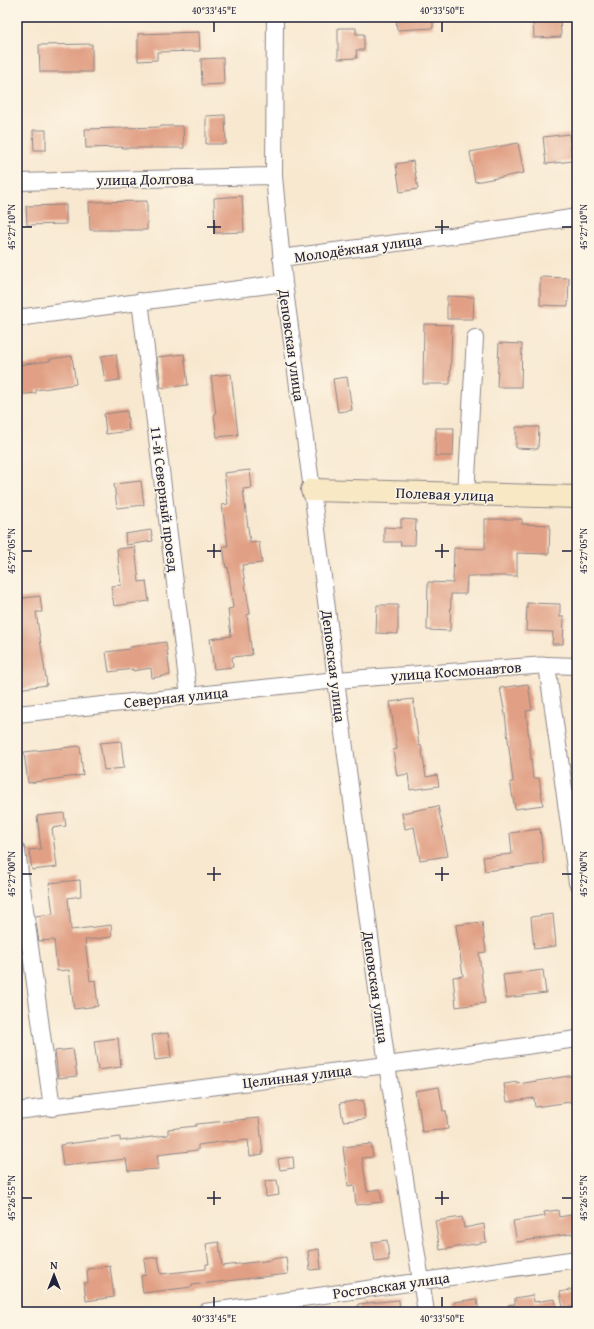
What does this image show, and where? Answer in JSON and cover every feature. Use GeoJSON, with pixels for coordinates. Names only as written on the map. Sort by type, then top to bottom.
{"type":"FeatureCollection","features":[{"type":"Feature","properties":{"kind":"street","name":"Деповская улица"},"geometry":{"type":"LineString","coordinates":[[275,17],[274,176],[281,258],[387,1065],[426,1312]]}},
{"type":"Feature","properties":{"kind":"street","name":"улица Долгова"},"geometry":{"type":"LineString","coordinates":[[17,182],[274,176]]}},
{"type":"Feature","properties":{"kind":"street","name":"Молодёжная улица"},"geometry":{"type":"LineString","coordinates":[[281,258],[474,233],[577,217]]}},
{"type":"Feature","properties":{"kind":"street","name":"Молодёжная улица"},"geometry":{"type":"LineString","coordinates":[[17,318],[284,283]]}},
{"type":"Feature","properties":{"kind":"street","name":"11-й Северный проезд"},"geometry":{"type":"LineString","coordinates":[[140,302],[189,696]]}},
{"type":"Feature","properties":{"kind":"street"},"geometry":{"type":"LineString","coordinates":[[466,495],[475,338]]}},
{"type":"Feature","properties":{"kind":"street","name":"Полевая улица"},"geometry":{"type":"LineString","coordinates":[[312,490],[577,497]]}},
{"type":"Feature","properties":{"kind":"street"},"geometry":{"type":"LineString","coordinates":[[547,665],[577,883]]}},
{"type":"Feature","properties":{"kind":"street","name":"улица Космонавтов"},"geometry":{"type":"LineString","coordinates":[[336,680],[547,665],[577,666]]}},
{"type":"Feature","properties":{"kind":"street","name":"Северная улица"},"geometry":{"type":"LineString","coordinates":[[17,714],[336,680]]}},
{"type":"Feature","properties":{"kind":"street"},"geometry":{"type":"LineString","coordinates":[[17,851],[52,1108]]}},
{"type":"Feature","properties":{"kind":"street","name":"Целинная улица"},"geometry":{"type":"LineString","coordinates":[[17,1111],[52,1108],[387,1065],[577,1039]]}},
{"type":"Feature","properties":{"kind":"street","name":"Ростовская улица"},"geometry":{"type":"LineString","coordinates":[[205,1312],[577,1259]]}},
{"type":"Feature","properties":{"kind":"building"},"geometry":{"type":"Polygon","coordinates":[[[396,17],[433,17],[433,28],[397,30],[396,17]]]}},
{"type":"Feature","properties":{"kind":"building"},"geometry":{"type":"Polygon","coordinates":[[[533,17],[560,17],[561,37],[534,38],[533,17]]]}},
{"type":"Feature","properties":{"kind":"building"},"geometry":{"type":"Polygon","coordinates":[[[338,28],[356,28],[356,34],[364,34],[364,50],[356,50],[357,58],[338,59],[338,28]]]}},
{"type":"Feature","properties":{"kind":"building"},"geometry":{"type":"Polygon","coordinates":[[[199,32],[200,51],[157,52],[157,60],[138,61],[138,34],[199,32]]]}},
{"type":"Feature","properties":{"kind":"building"},"geometry":{"type":"Polygon","coordinates":[[[92,44],[92,72],[40,72],[39,45],[92,44]]]}},
{"type":"Feature","properties":{"kind":"building"},"geometry":{"type":"Polygon","coordinates":[[[223,58],[224,84],[202,85],[201,59],[223,58]]]}},
{"type":"Feature","properties":{"kind":"building"},"geometry":{"type":"Polygon","coordinates":[[[225,115],[226,144],[206,144],[206,116],[225,115]]]}},
{"type":"Feature","properties":{"kind":"building"},"geometry":{"type":"Polygon","coordinates":[[[183,126],[184,148],[86,148],[85,129],[183,126]]]}},
{"type":"Feature","properties":{"kind":"building"},"geometry":{"type":"Polygon","coordinates":[[[33,130],[46,130],[46,150],[34,150],[33,130]]]}},
{"type":"Feature","properties":{"kind":"building"},"geometry":{"type":"Polygon","coordinates":[[[569,134],[573,161],[546,164],[543,137],[569,134]]]}},
{"type":"Feature","properties":{"kind":"building"},"geometry":{"type":"Polygon","coordinates":[[[518,143],[524,173],[475,182],[470,152],[518,143]]]}},
{"type":"Feature","properties":{"kind":"building"},"geometry":{"type":"Polygon","coordinates":[[[413,161],[418,189],[400,192],[396,164],[413,161]]]}},
{"type":"Feature","properties":{"kind":"building"},"geometry":{"type":"Polygon","coordinates":[[[242,196],[244,232],[215,233],[214,198],[242,196]]]}},
{"type":"Feature","properties":{"kind":"building"},"geometry":{"type":"Polygon","coordinates":[[[147,201],[147,230],[90,230],[89,202],[147,201]]]}},
{"type":"Feature","properties":{"kind":"building"},"geometry":{"type":"Polygon","coordinates":[[[66,205],[66,224],[27,225],[26,206],[66,205]]]}},
{"type":"Feature","properties":{"kind":"building"},"geometry":{"type":"Polygon","coordinates":[[[540,277],[569,278],[568,306],[540,305],[540,277]]]}},
{"type":"Feature","properties":{"kind":"building"},"geometry":{"type":"Polygon","coordinates":[[[447,296],[474,297],[473,319],[447,319],[447,296]]]}},
{"type":"Feature","properties":{"kind":"building"},"geometry":{"type":"Polygon","coordinates":[[[424,324],[452,325],[450,384],[423,384],[424,324]]]}},
{"type":"Feature","properties":{"kind":"building"},"geometry":{"type":"Polygon","coordinates":[[[499,343],[522,344],[521,387],[497,387],[499,343]]]}},
{"type":"Feature","properties":{"kind":"building"},"geometry":{"type":"Polygon","coordinates":[[[116,354],[120,380],[105,382],[101,356],[116,354]]]}},
{"type":"Feature","properties":{"kind":"building"},"geometry":{"type":"Polygon","coordinates":[[[184,354],[188,385],[161,388],[157,357],[184,354]]]}},
{"type":"Feature","properties":{"kind":"building"},"geometry":{"type":"Polygon","coordinates":[[[72,356],[76,384],[36,390],[36,393],[17,395],[17,365],[50,361],[50,359],[72,356]]]}},
{"type":"Feature","properties":{"kind":"building"},"geometry":{"type":"Polygon","coordinates":[[[231,374],[238,435],[217,437],[214,415],[216,414],[211,376],[231,374]]]}},
{"type":"Feature","properties":{"kind":"building"},"geometry":{"type":"Polygon","coordinates":[[[347,377],[352,410],[338,412],[333,379],[347,377]]]}},
{"type":"Feature","properties":{"kind":"building"},"geometry":{"type":"Polygon","coordinates":[[[127,411],[129,431],[106,434],[104,414],[127,411]]]}},
{"type":"Feature","properties":{"kind":"building"},"geometry":{"type":"Polygon","coordinates":[[[516,427],[539,427],[538,449],[516,448],[516,427]]]}},
{"type":"Feature","properties":{"kind":"building"},"geometry":{"type":"Polygon","coordinates":[[[436,428],[454,428],[453,456],[435,456],[436,428]]]}},
{"type":"Feature","properties":{"kind":"building"},"geometry":{"type":"Polygon","coordinates":[[[250,470],[252,488],[243,489],[250,543],[259,542],[262,563],[242,565],[250,614],[247,615],[252,655],[232,657],[233,667],[214,669],[210,639],[231,636],[228,609],[233,608],[228,567],[226,568],[223,546],[228,546],[222,505],[228,504],[224,473],[250,470]]]}},
{"type":"Feature","properties":{"kind":"building"},"geometry":{"type":"Polygon","coordinates":[[[141,481],[144,505],[117,508],[114,484],[141,481]]]}},
{"type":"Feature","properties":{"kind":"building"},"geometry":{"type":"Polygon","coordinates":[[[401,519],[416,520],[415,545],[400,545],[401,542],[384,542],[384,527],[401,528],[401,519]]]}},
{"type":"Feature","properties":{"kind":"building"},"geometry":{"type":"Polygon","coordinates":[[[485,519],[522,519],[522,524],[550,525],[549,554],[517,553],[517,576],[467,576],[466,594],[451,594],[450,631],[427,630],[428,582],[453,583],[454,548],[485,549],[485,519]]]}},
{"type":"Feature","properties":{"kind":"building"},"geometry":{"type":"Polygon","coordinates":[[[151,530],[153,541],[126,545],[125,534],[151,530]]]}},
{"type":"Feature","properties":{"kind":"building"},"geometry":{"type":"Polygon","coordinates":[[[135,547],[139,582],[146,581],[149,601],[114,606],[111,586],[121,585],[117,549],[135,547]]]}},
{"type":"Feature","properties":{"kind":"building"},"geometry":{"type":"Polygon","coordinates":[[[40,596],[42,612],[36,612],[47,685],[17,689],[17,599],[40,596]]]}},
{"type":"Feature","properties":{"kind":"building"},"geometry":{"type":"Polygon","coordinates":[[[527,603],[560,604],[560,617],[564,617],[563,644],[552,644],[553,632],[526,631],[527,603]]]}},
{"type":"Feature","properties":{"kind":"building"},"geometry":{"type":"Polygon","coordinates":[[[377,605],[398,605],[398,634],[376,633],[377,605]]]}},
{"type":"Feature","properties":{"kind":"building"},"geometry":{"type":"Polygon","coordinates":[[[166,642],[170,675],[152,678],[151,668],[133,671],[133,669],[109,672],[106,652],[166,642]]]}},
{"type":"Feature","properties":{"kind":"building"},"geometry":{"type":"Polygon","coordinates":[[[528,684],[532,710],[526,711],[533,778],[539,778],[543,805],[515,809],[510,782],[513,782],[505,714],[500,688],[528,684]]]}},
{"type":"Feature","properties":{"kind":"building"},"geometry":{"type":"Polygon","coordinates":[[[413,699],[419,746],[421,745],[426,777],[437,775],[439,786],[410,790],[408,774],[397,776],[393,750],[397,749],[390,702],[413,699]]]}},
{"type":"Feature","properties":{"kind":"building"},"geometry":{"type":"Polygon","coordinates":[[[121,741],[124,768],[104,770],[100,743],[121,741]]]}},
{"type":"Feature","properties":{"kind":"building"},"geometry":{"type":"Polygon","coordinates":[[[80,746],[83,775],[28,783],[24,752],[80,746]]]}},
{"type":"Feature","properties":{"kind":"building"},"geometry":{"type":"Polygon","coordinates":[[[438,806],[448,856],[420,860],[414,827],[405,829],[402,813],[438,806]]]}},
{"type":"Feature","properties":{"kind":"building"},"geometry":{"type":"Polygon","coordinates":[[[64,813],[66,826],[52,828],[57,867],[32,870],[29,850],[41,849],[37,816],[64,813]]]}},
{"type":"Feature","properties":{"kind":"building"},"geometry":{"type":"Polygon","coordinates":[[[540,829],[544,864],[485,871],[483,857],[512,854],[510,833],[540,829]]]}},
{"type":"Feature","properties":{"kind":"building"},"geometry":{"type":"Polygon","coordinates":[[[80,880],[81,896],[68,898],[71,930],[111,925],[112,937],[85,940],[90,981],[95,980],[98,1006],[74,1009],[69,970],[57,971],[54,940],[39,941],[35,916],[53,914],[49,883],[80,880]]]}},
{"type":"Feature","properties":{"kind":"building"},"geometry":{"type":"Polygon","coordinates":[[[553,914],[556,946],[534,949],[531,917],[553,914]]]}},
{"type":"Feature","properties":{"kind":"building"},"geometry":{"type":"Polygon","coordinates":[[[482,922],[486,952],[479,953],[485,1003],[456,1007],[453,977],[463,976],[456,925],[482,922]]]}},
{"type":"Feature","properties":{"kind":"building"},"geometry":{"type":"Polygon","coordinates":[[[543,970],[546,993],[506,998],[503,975],[543,970]]]}},
{"type":"Feature","properties":{"kind":"building"},"geometry":{"type":"Polygon","coordinates":[[[168,1033],[171,1058],[155,1060],[152,1035],[168,1033]]]}},
{"type":"Feature","properties":{"kind":"building"},"geometry":{"type":"Polygon","coordinates":[[[118,1038],[121,1067],[98,1070],[94,1041],[118,1038]]]}},
{"type":"Feature","properties":{"kind":"building"},"geometry":{"type":"Polygon","coordinates":[[[73,1049],[77,1076],[58,1078],[55,1051],[73,1049]]]}},
{"type":"Feature","properties":{"kind":"building"},"geometry":{"type":"Polygon","coordinates":[[[575,1075],[577,1101],[535,1107],[534,1098],[507,1102],[504,1084],[518,1082],[518,1084],[575,1075]]]}},
{"type":"Feature","properties":{"kind":"building"},"geometry":{"type":"Polygon","coordinates":[[[439,1087],[443,1111],[446,1111],[448,1129],[422,1132],[419,1106],[418,1107],[415,1091],[439,1087]]]}},
{"type":"Feature","properties":{"kind":"building"},"geometry":{"type":"Polygon","coordinates":[[[363,1100],[365,1119],[343,1121],[340,1103],[363,1100]]]}},
{"type":"Feature","properties":{"kind":"building"},"geometry":{"type":"Polygon","coordinates":[[[259,1118],[263,1154],[250,1156],[248,1140],[228,1141],[198,1145],[198,1150],[157,1155],[159,1169],[128,1171],[126,1159],[63,1166],[60,1145],[120,1137],[120,1141],[168,1135],[168,1129],[196,1126],[196,1124],[259,1118]]]}},
{"type":"Feature","properties":{"kind":"building"},"geometry":{"type":"Polygon","coordinates":[[[371,1144],[373,1157],[362,1158],[367,1191],[380,1189],[382,1202],[356,1205],[354,1185],[348,1186],[343,1147],[371,1144]]]}},
{"type":"Feature","properties":{"kind":"building"},"geometry":{"type":"Polygon","coordinates":[[[293,1157],[294,1168],[280,1170],[278,1159],[293,1157]]]}},
{"type":"Feature","properties":{"kind":"building"},"geometry":{"type":"Polygon","coordinates":[[[277,1180],[279,1195],[266,1197],[265,1181],[277,1180]]]}},
{"type":"Feature","properties":{"kind":"building"},"geometry":{"type":"Polygon","coordinates":[[[558,1210],[559,1217],[577,1214],[577,1233],[517,1242],[513,1221],[545,1216],[544,1212],[558,1210]]]}},
{"type":"Feature","properties":{"kind":"building"},"geometry":{"type":"Polygon","coordinates":[[[462,1217],[464,1228],[484,1224],[486,1242],[440,1250],[435,1221],[462,1217]]]}},
{"type":"Feature","properties":{"kind":"building"},"geometry":{"type":"Polygon","coordinates":[[[387,1240],[389,1260],[375,1262],[372,1242],[387,1240]]]}},
{"type":"Feature","properties":{"kind":"building"},"geometry":{"type":"Polygon","coordinates":[[[219,1242],[222,1266],[286,1257],[288,1274],[192,1285],[192,1287],[143,1293],[141,1276],[146,1275],[144,1259],[158,1257],[161,1274],[206,1269],[206,1264],[209,1264],[206,1244],[219,1242]]]}},
{"type":"Feature","properties":{"kind":"building"},"geometry":{"type":"Polygon","coordinates":[[[319,1249],[321,1269],[310,1270],[308,1251],[319,1249]]]}},
{"type":"Feature","properties":{"kind":"building"},"geometry":{"type":"Polygon","coordinates":[[[110,1266],[114,1297],[86,1301],[84,1283],[88,1283],[87,1269],[110,1266]]]}},
{"type":"Feature","properties":{"kind":"building"},"geometry":{"type":"Polygon","coordinates":[[[574,1289],[577,1306],[563,1308],[560,1292],[574,1289]]]}},
{"type":"Feature","properties":{"kind":"building"},"geometry":{"type":"Polygon","coordinates":[[[533,1295],[534,1302],[555,1299],[557,1312],[509,1312],[508,1305],[515,1304],[515,1298],[533,1295]]]}},
{"type":"Feature","properties":{"kind":"building"},"geometry":{"type":"Polygon","coordinates":[[[477,1299],[479,1312],[456,1312],[454,1302],[477,1299]]]}},
{"type":"Feature","properties":{"kind":"building"},"geometry":{"type":"Polygon","coordinates":[[[399,1300],[400,1312],[358,1312],[358,1304],[399,1300]]]}}]}
